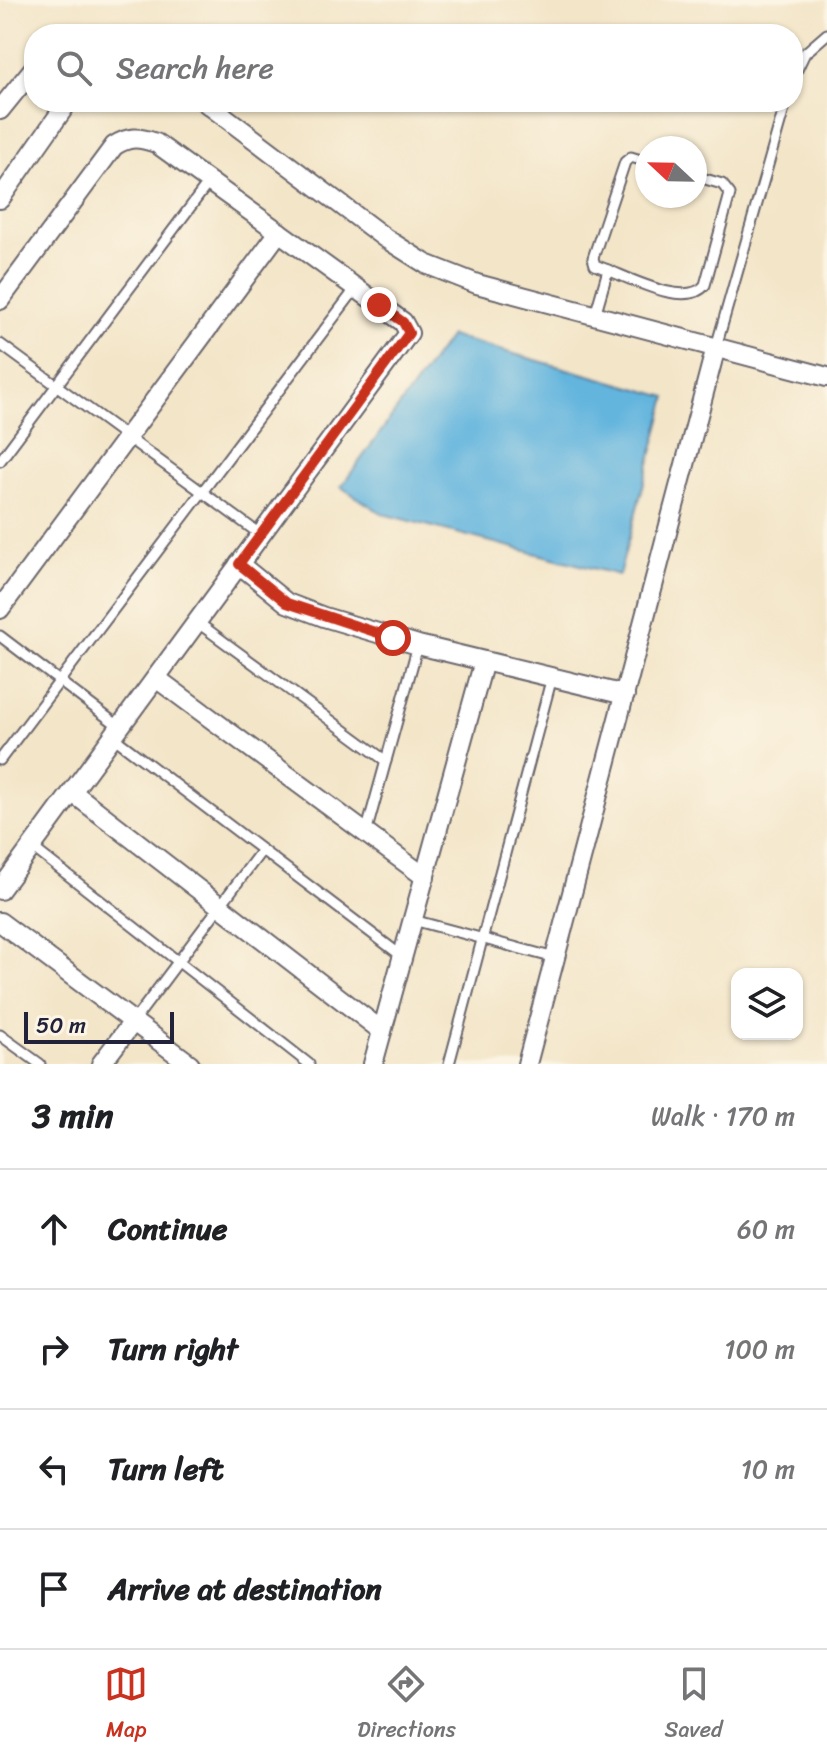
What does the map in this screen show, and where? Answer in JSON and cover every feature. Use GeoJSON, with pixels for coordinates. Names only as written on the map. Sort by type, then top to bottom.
{"type":"FeatureCollection","features":[{"type":"Feature","properties":{"kind":"street"},"geometry":{"type":"LineString","coordinates":[[0,110],[24,80]]}},
{"type":"Feature","properties":{"kind":"street"},"geometry":{"type":"LineString","coordinates":[[0,199],[61,112]]}},
{"type":"Feature","properties":{"kind":"street"},"geometry":{"type":"LineString","coordinates":[[218,112],[385,238],[426,264],[477,284],[827,377]]}},
{"type":"Feature","properties":{"kind":"street"},"geometry":{"type":"LineString","coordinates":[[0,300],[114,146],[126,138],[156,143],[403,322],[409,333],[0,890]]}},
{"type":"Feature","properties":{"kind":"street"},"geometry":{"type":"LineString","coordinates":[[0,609],[279,232]]}},
{"type":"Feature","properties":{"kind":"street"},"geometry":{"type":"LineString","coordinates":[[527,1064],[716,347]]}},
{"type":"Feature","properties":{"kind":"street"},"geometry":{"type":"LineString","coordinates":[[239,564],[287,603],[418,645],[625,695]]}},
{"type":"Feature","properties":{"kind":"street"},"geometry":{"type":"LineString","coordinates":[[373,1064],[484,661]]}},
{"type":"Feature","properties":{"kind":"street"},"geometry":{"type":"LineString","coordinates":[[156,678],[425,877]]}},
{"type":"Feature","properties":{"kind":"street"},"geometry":{"type":"LineString","coordinates":[[72,792],[382,1031]]}},
{"type":"Feature","properties":{"kind":"street"},"geometry":{"type":"LineString","coordinates":[[0,922],[190,1064]]}},
{"type":"Feature","properties":{"kind":"street"},"geometry":{"type":"LineString","coordinates":[[101,1064],[133,1022]]}},
{"type":"Feature","properties":{"kind":"lane"},"geometry":{"type":"LineString","coordinates":[[803,57],[827,34]]}},
{"type":"Feature","properties":{"kind":"lane"},"geometry":{"type":"LineString","coordinates":[[716,347],[783,112]]}},
{"type":"Feature","properties":{"kind":"lane"},"geometry":{"type":"LineString","coordinates":[[635,158],[631,157],[625,162],[593,258],[595,265],[684,296],[699,292],[705,285],[730,194],[722,184],[707,180]]}},
{"type":"Feature","properties":{"kind":"lane"},"geometry":{"type":"LineString","coordinates":[[0,461],[209,181]]}},
{"type":"Feature","properties":{"kind":"lane"},"geometry":{"type":"LineString","coordinates":[[595,315],[608,270]]}},
{"type":"Feature","properties":{"kind":"lane"},"geometry":{"type":"LineString","coordinates":[[0,760],[356,288]]}},
{"type":"Feature","properties":{"kind":"lane"},"geometry":{"type":"LineString","coordinates":[[0,344],[261,535]]}},
{"type":"Feature","properties":{"kind":"lane"},"geometry":{"type":"LineString","coordinates":[[197,622],[386,761]]}},
{"type":"Feature","properties":{"kind":"lane"},"geometry":{"type":"LineString","coordinates":[[0,636],[59,681],[116,732],[262,850],[403,957]]}},
{"type":"Feature","properties":{"kind":"lane"},"geometry":{"type":"LineString","coordinates":[[366,833],[418,645]]}},
{"type":"Feature","properties":{"kind":"lane"},"geometry":{"type":"LineString","coordinates":[[449,1064],[552,677]]}},
{"type":"Feature","properties":{"kind":"lane"},"geometry":{"type":"LineString","coordinates":[[32,847],[309,1064]]}},
{"type":"Feature","properties":{"kind":"lane"},"geometry":{"type":"LineString","coordinates":[[133,1022],[262,850]]}},
{"type":"Feature","properties":{"kind":"lane"},"geometry":{"type":"LineString","coordinates":[[413,920],[555,958]]}},
{"type":"Feature","properties":{"kind":"lane"},"geometry":{"type":"LineString","coordinates":[[0,1035],[40,1064]]}},
{"type":"Feature","properties":{"kind":"water"},"geometry":{"type":"Polygon","coordinates":[[[450,336],[667,397],[619,575],[383,514],[341,487],[450,336]]]}},
{"type":"Feature","properties":{"kind":"route"},"geometry":{"type":"LineString","coordinates":[[379,305],[403,322],[409,333],[239,564],[287,603],[393,638]]}}]}
